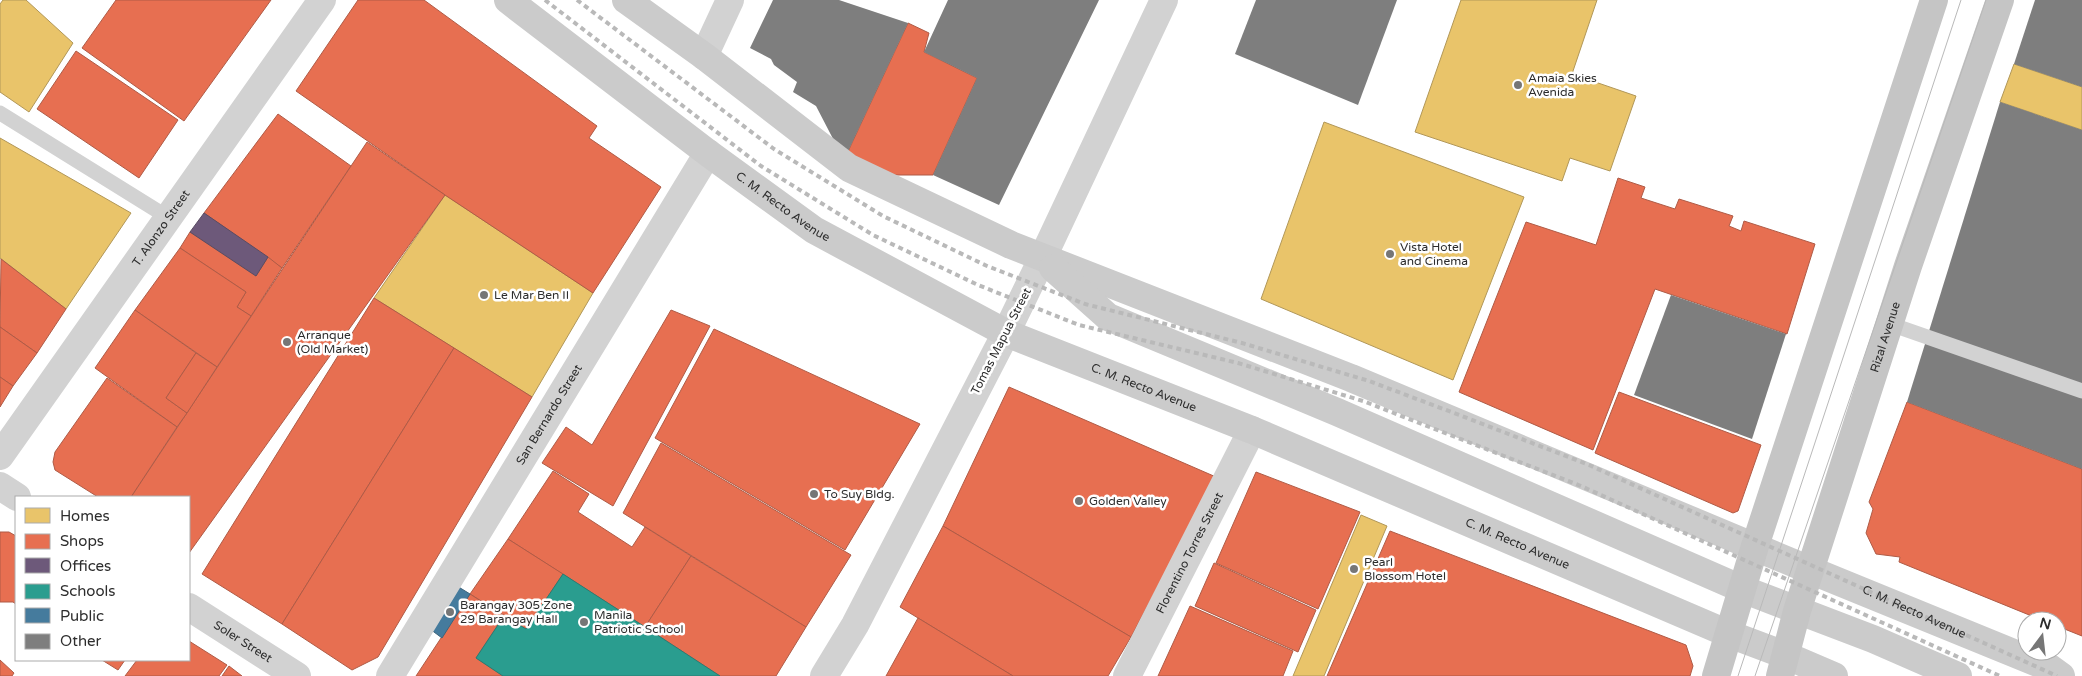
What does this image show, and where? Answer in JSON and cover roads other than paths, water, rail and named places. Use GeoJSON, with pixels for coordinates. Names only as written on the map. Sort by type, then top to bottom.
{"type":"FeatureCollection","features":[{"type":"Feature","properties":{"kind":"main road","name":"C. M. Recto Avenue"},"geometry":{"type":"LineString","coordinates":[[508,0],[708,153],[814,230],[1006,333],[1252,430],[1729,634],[1783,665],[1834,676]]}},
{"type":"Feature","properties":{"kind":"main road","name":"C. M. Recto Avenue"},"geometry":{"type":"LineString","coordinates":[[626,0],[704,56],[848,168],[1042,258],[1125,288],[1351,378],[2050,668],[2061,676]]}},
{"type":"Feature","properties":{"kind":"main road"},"geometry":{"type":"LineString","coordinates":[[1716,676],[1755,546],[1934,0]]}},
{"type":"Feature","properties":{"kind":"main road","name":"Rizal Avenue"},"geometry":{"type":"LineString","coordinates":[[1783,665],[1810,570],[1908,266],[2000,0]]}},
{"type":"Feature","properties":{"kind":"main road","name":"C. M. Recto Avenue"},"geometry":{"type":"LineString","coordinates":[[1042,258],[1108,317],[1337,412],[1742,589],[1958,676]]}},
{"type":"Feature","properties":{"kind":"street","name":"T. Alonzo Street"},"geometry":{"type":"LineString","coordinates":[[0,456],[322,0]]}},
{"type":"Feature","properties":{"kind":"street"},"geometry":{"type":"LineString","coordinates":[[704,56],[730,0]]}},
{"type":"Feature","properties":{"kind":"street","name":"Tomas Mapua Street"},"geometry":{"type":"LineString","coordinates":[[824,676],[855,625],[1006,333],[1164,0]]}},
{"type":"Feature","properties":{"kind":"street","name":"San Bernardo Street"},"geometry":{"type":"LineString","coordinates":[[390,676],[708,153]]}},
{"type":"Feature","properties":{"kind":"street","name":"Florentino Torres Street"},"geometry":{"type":"LineString","coordinates":[[1127,676],[1252,430]]}},
{"type":"Feature","properties":{"kind":"street"},"geometry":{"type":"LineString","coordinates":[[0,486],[15,496]]}},
{"type":"Feature","properties":{"kind":"street","name":"Soler Street"},"geometry":{"type":"LineString","coordinates":[[190,608],[297,676]]}},
{"type":"Feature","properties":{"kind":"lane"},"geometry":{"type":"LineString","coordinates":[[0,113],[169,218]]}},
{"type":"Feature","properties":{"kind":"lane"},"geometry":{"type":"LineString","coordinates":[[1890,324],[2082,391]]}},
{"type":"Feature","properties":{"kind":"tram line"},"geometry":{"type":"LineString","coordinates":[[1738,676],[1961,0]]}},
{"type":"Feature","properties":{"kind":"tram line"},"geometry":{"type":"LineString","coordinates":[[1755,676],[1986,0]]}},
{"type":"Feature","properties":{"kind":"railway"},"geometry":{"type":"LineString","coordinates":[[545,0],[761,166],[873,235],[978,285],[1079,325],[1238,363],[1363,401],[1581,486],[2000,676]]}},
{"type":"Feature","properties":{"kind":"railway"},"geometry":{"type":"LineString","coordinates":[[577,0],[774,149],[883,216],[987,266],[1085,304],[1242,343],[1369,381],[1462,416],[1589,465],[2057,676]]}},
{"type":"Feature","properties":{"kind":"place","name":"Amaia Skies Avenida"},"geometry":{"type":"Point","coordinates":[1518,85]}},
{"type":"Feature","properties":{"kind":"place","name":"Vista Hotel and Cinema"},"geometry":{"type":"Point","coordinates":[1390,254]}},
{"type":"Feature","properties":{"kind":"place","name":"Le Mar Ben II"},"geometry":{"type":"Point","coordinates":[484,295]}},
{"type":"Feature","properties":{"kind":"place","name":"Arranque (Old Market)"},"geometry":{"type":"Point","coordinates":[287,342]}},
{"type":"Feature","properties":{"kind":"place","name":"To Suy Bldg."},"geometry":{"type":"Point","coordinates":[814,494]}},
{"type":"Feature","properties":{"kind":"place","name":"Golden Valley"},"geometry":{"type":"Point","coordinates":[1079,501]}},
{"type":"Feature","properties":{"kind":"place","name":"Pearl Blossom Hotel"},"geometry":{"type":"Point","coordinates":[1354,569]}},
{"type":"Feature","properties":{"kind":"place","name":"Barangay 305 Zone 29 Barangay Hall"},"geometry":{"type":"Point","coordinates":[450,612]}},
{"type":"Feature","properties":{"kind":"place","name":"Manila Patriotic School"},"geometry":{"type":"Point","coordinates":[584,622]}}]}
